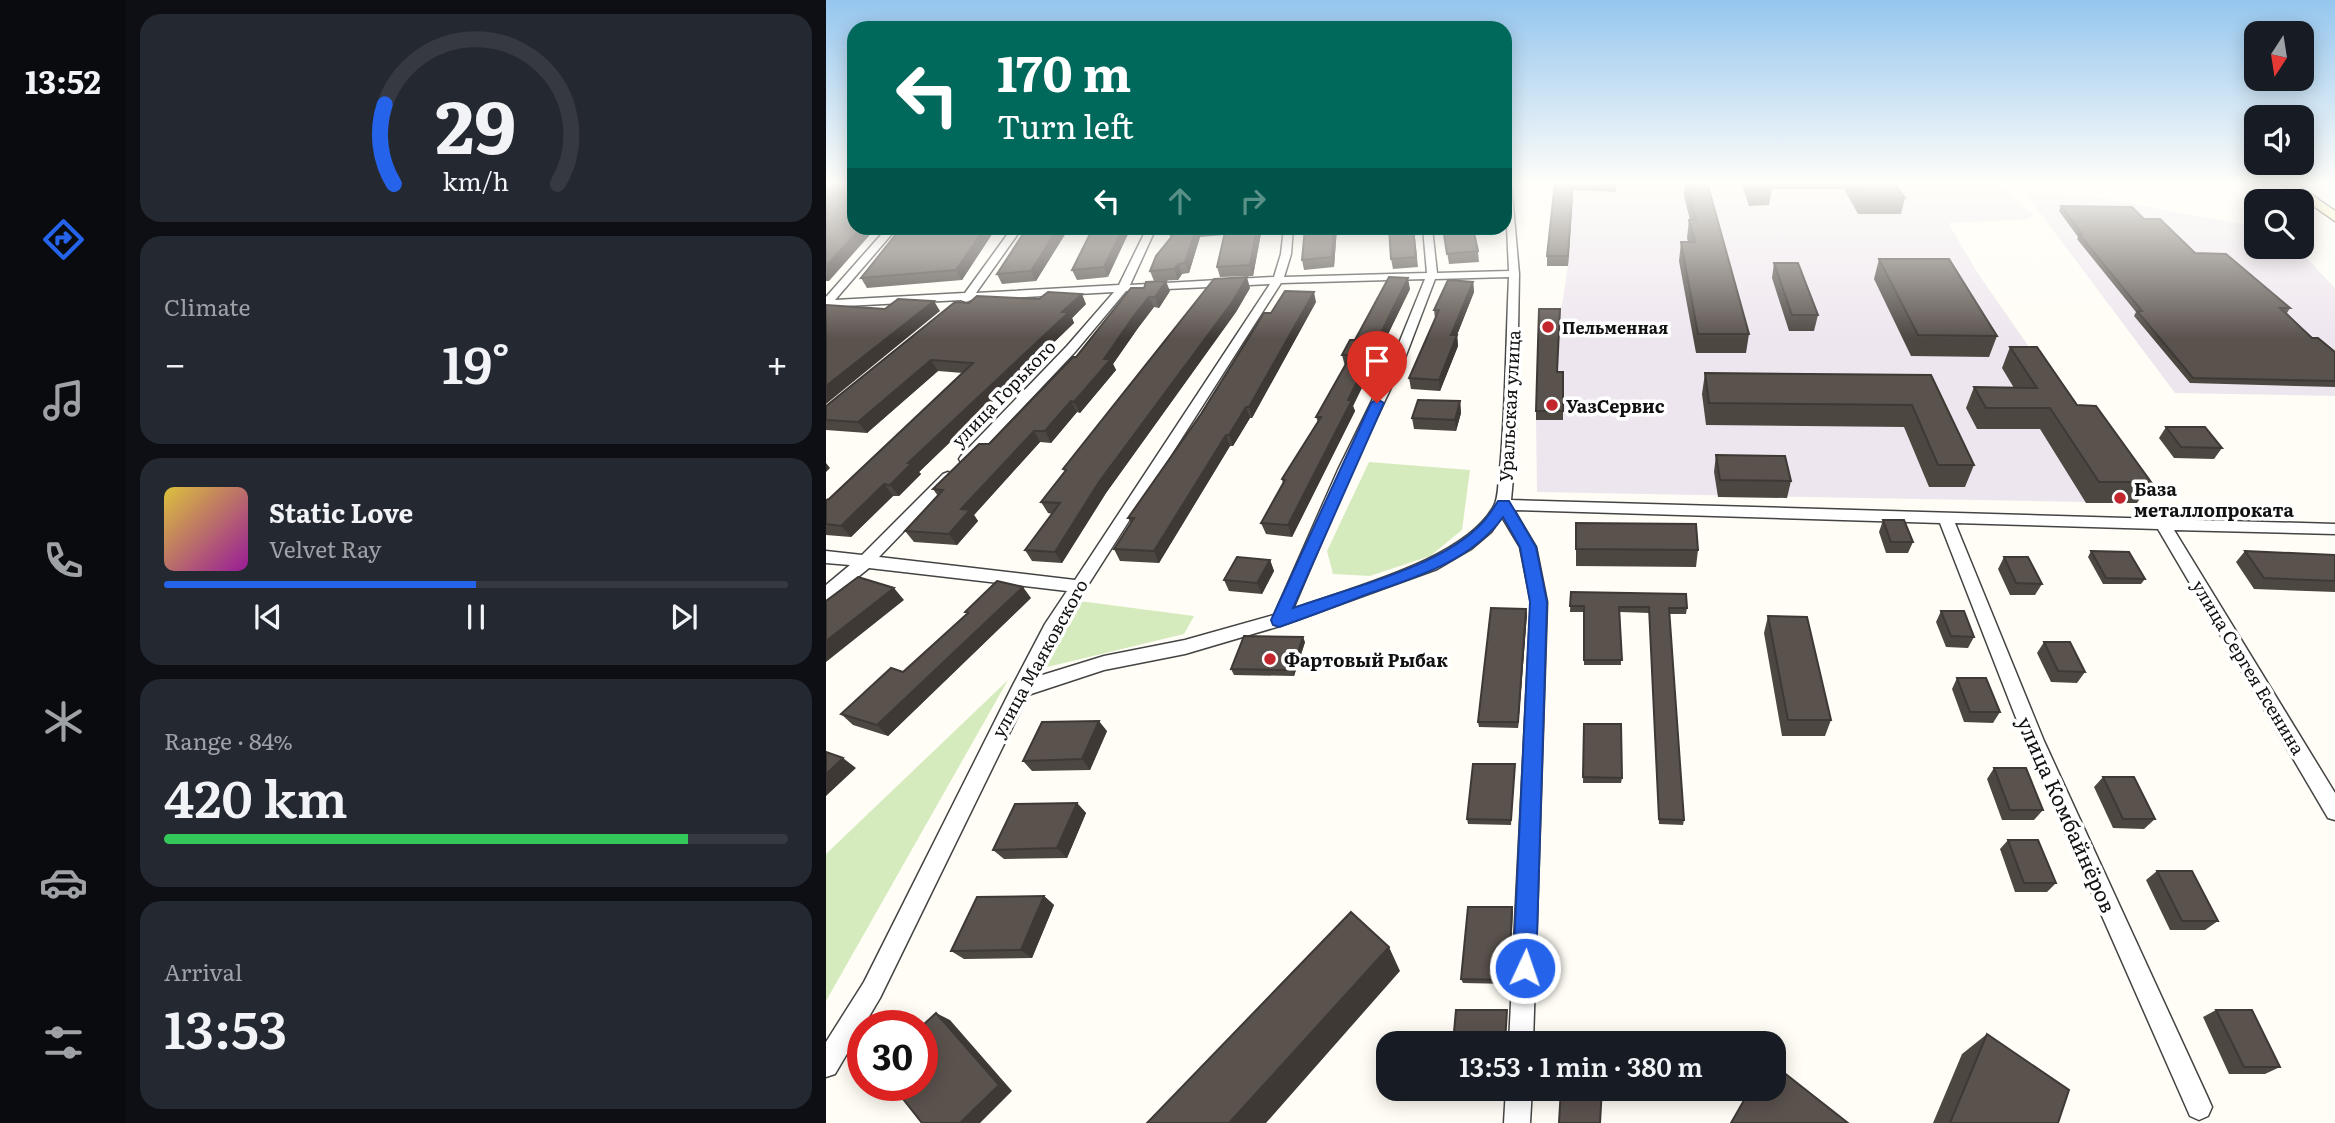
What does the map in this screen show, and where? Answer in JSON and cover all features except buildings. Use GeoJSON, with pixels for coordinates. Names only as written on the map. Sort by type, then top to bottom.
{"type":"FeatureCollection","features":[{"type":"Feature","properties":{"kind":"street"},"geometry":{"type":"LineString","coordinates":[[826,304],[886,235]]}},
{"type":"Feature","properties":{"kind":"street"},"geometry":{"type":"LineString","coordinates":[[950,312],[971,295],[1012,235]]}},
{"type":"Feature","properties":{"kind":"street","name":"улица Горького"},"geometry":{"type":"LineString","coordinates":[[826,594],[864,563],[1072,349],[1124,287],[1148,235]]}},
{"type":"Feature","properties":{"kind":"street","name":"улица Маяковского"},"geometry":{"type":"LineString","coordinates":[[826,1065],[872,990],[1051,629],[1278,280],[1286,254],[1287,235]]}},
{"type":"Feature","properties":{"kind":"street"},"geometry":{"type":"LineString","coordinates":[[1279,620],[1345,470],[1399,358],[1432,274],[1428,235]]}},
{"type":"Feature","properties":{"kind":"street","name":"Уральская улица"},"geometry":{"type":"LineString","coordinates":[[1511,235],[1514,274],[1509,445],[1503,505],[1528,547],[1539,602],[1521,1031]]}},
{"type":"Feature","properties":{"kind":"street"},"geometry":{"type":"LineString","coordinates":[[826,304],[1278,280],[1514,274]]}},
{"type":"Feature","properties":{"kind":"street"},"geometry":{"type":"LineString","coordinates":[[1019,690],[1104,663],[1185,647],[1279,620],[1431,565],[1466,545],[1486,528],[1503,505],[2335,529]]}},
{"type":"Feature","properties":{"kind":"street","name":"улица Комбайнёров"},"geometry":{"type":"LineString","coordinates":[[1946,518],[1978,605],[2052,780],[2199,1107]]}},
{"type":"Feature","properties":{"kind":"street","name":"улица Сергея Есенина"},"geometry":{"type":"LineString","coordinates":[[2163,524],[2335,811]]}},
{"type":"Feature","properties":{"kind":"street"},"geometry":{"type":"LineString","coordinates":[[826,557],[1078,586]]}},
{"type":"Feature","properties":{"kind":"street"},"geometry":{"type":"LineString","coordinates":[[1517,1123],[1518,1101]]}},
{"type":"Feature","properties":{"kind":"shaded area"},"geometry":{"type":"Polygon","coordinates":[[[1570,234],[1955,234],[1977,272],[2137,503],[1537,492],[1536,420],[1563,419],[1563,381],[1536,381],[1537,358],[1558,358],[1560,317],[1570,234]]]}},
{"type":"Feature","properties":{"kind":"shaded area"},"geometry":{"type":"Polygon","coordinates":[[[2056,234],[2244,234],[2244,259],[2307,259],[2335,288],[2335,396],[2175,393],[2056,234]]]}},
{"type":"Feature","properties":{"kind":"green space"},"geometry":{"type":"Polygon","coordinates":[[[1369,462],[1470,470],[1462,530],[1430,556],[1370,576],[1333,574],[1327,551],[1369,462]]]}},
{"type":"Feature","properties":{"kind":"green space"},"geometry":{"type":"Polygon","coordinates":[[[1079,601],[1194,616],[1184,634],[1039,669],[1079,601]]]}},
{"type":"Feature","properties":{"kind":"green space"},"geometry":{"type":"Polygon","coordinates":[[[1008,680],[826,1001],[826,854],[1008,680]]]}},
{"type":"Feature","properties":{"kind":"place","name":"Пельменная"},"geometry":{"type":"Point","coordinates":[1548,327]}},
{"type":"Feature","properties":{"kind":"place","name":"УазСервис"},"geometry":{"type":"Point","coordinates":[1552,405]}},
{"type":"Feature","properties":{"kind":"place","name":"База металлопроката"},"geometry":{"type":"Point","coordinates":[2120,498]}},
{"type":"Feature","properties":{"kind":"place","name":"Фартовый Рыбак"},"geometry":{"type":"Point","coordinates":[1270,659]}},
{"type":"Feature","properties":{"kind":"route"},"geometry":{"type":"LineString","coordinates":[[1377,403],[1279,620],[1431,565],[1466,545],[1486,528],[1503,505],[1528,547],[1539,602],[1525,968]]}}]}
